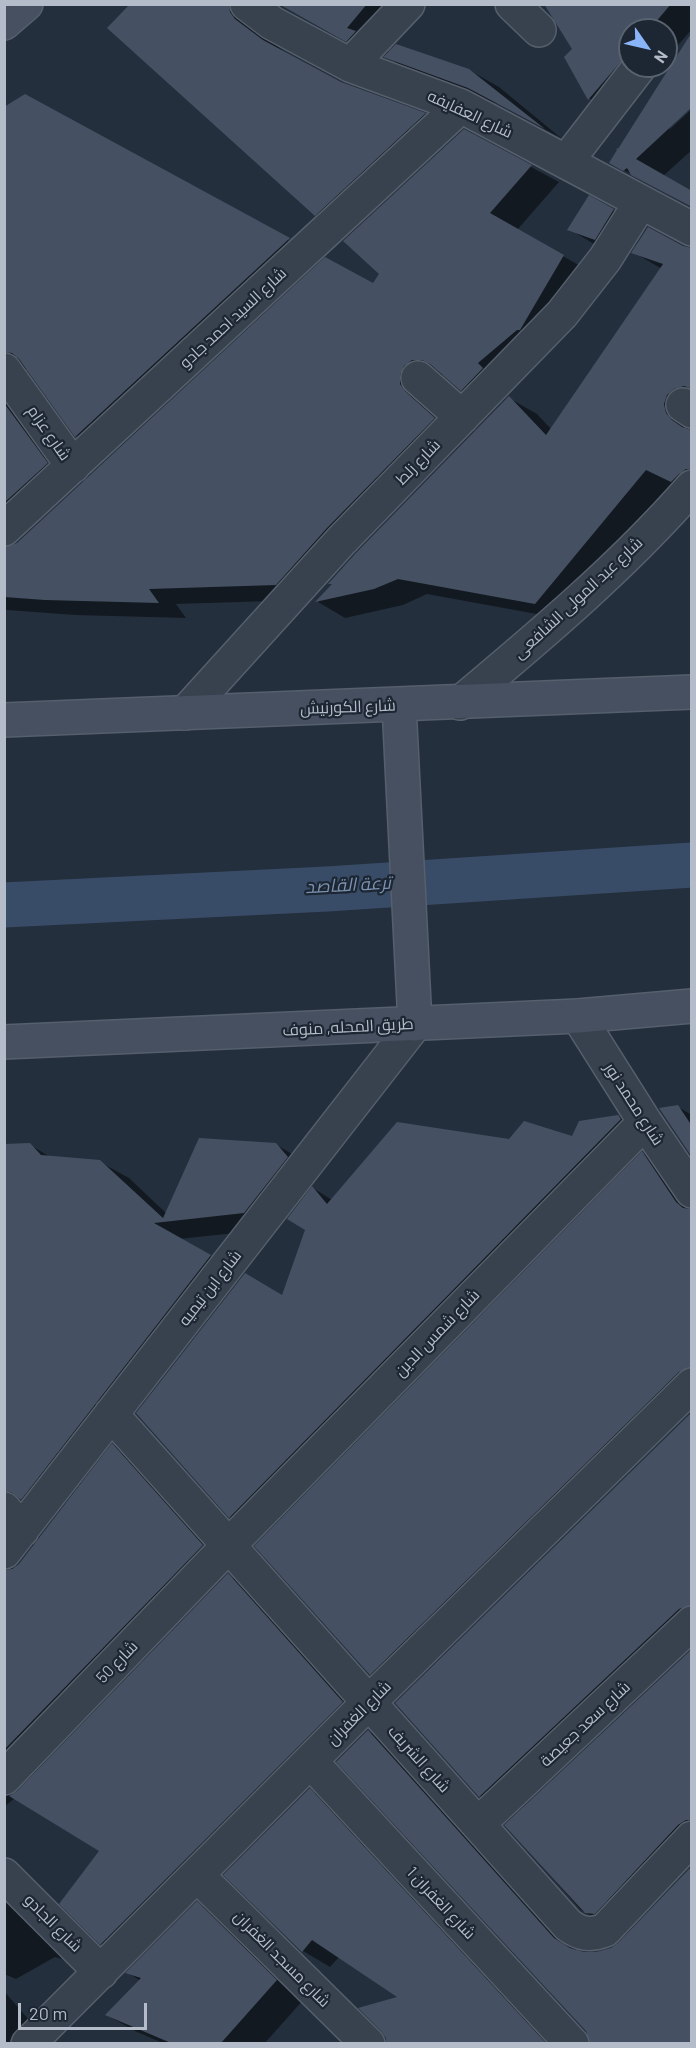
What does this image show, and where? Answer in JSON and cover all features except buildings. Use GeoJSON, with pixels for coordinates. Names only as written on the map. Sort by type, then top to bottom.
{"type":"FeatureCollection","features":[{"type":"Feature","properties":{"kind":"main road"},"geometry":{"type":"LineString","coordinates":[[4,23],[26,4]]}},
{"type":"Feature","properties":{"kind":"main road","name":"شارع الكورنيش"},"geometry":{"type":"LineString","coordinates":[[8,716],[185,713],[692,692]]}},
{"type":"Feature","properties":{"kind":"main road"},"geometry":{"type":"LineString","coordinates":[[399,705],[416,1024]]}},
{"type":"Feature","properties":{"kind":"main road","name":"طريق المحله, منوف"},"geometry":{"type":"LineString","coordinates":[[4,1042],[579,1016],[692,1006]]}},
{"type":"Feature","properties":{"kind":"street","name":"شارع العفايفه"},"geometry":{"type":"LineString","coordinates":[[247,4],[272,23],[350,65],[461,106],[692,230]]}},
{"type":"Feature","properties":{"kind":"street"},"geometry":{"type":"LineString","coordinates":[[350,65],[408,4]]}},
{"type":"Feature","properties":{"kind":"street"},"geometry":{"type":"LineString","coordinates":[[512,4],[539,30]]}},
{"type":"Feature","properties":{"kind":"street"},"geometry":{"type":"LineString","coordinates":[[566,162],[631,78]]}},
{"type":"Feature","properties":{"kind":"street","name":"شارع السيد احمد جادو"},"geometry":{"type":"LineString","coordinates":[[4,529],[461,106]]}},
{"type":"Feature","properties":{"kind":"street","name":"شارع زلط"},"geometry":{"type":"LineString","coordinates":[[185,713],[340,541],[562,314],[605,259],[641,202]]}},
{"type":"Feature","properties":{"kind":"street","name":"شارع عزام"},"geometry":{"type":"LineString","coordinates":[[4,369],[73,466]]}},
{"type":"Feature","properties":{"kind":"street"},"geometry":{"type":"LineString","coordinates":[[418,378],[462,417]]}},
{"type":"Feature","properties":{"kind":"street","name":"شارع عبد المولى الشافعى"},"geometry":{"type":"LineString","coordinates":[[460,703],[537,638],[688,499]]}},
{"type":"Feature","properties":{"kind":"street","name":"شارع محمد نور"},"geometry":{"type":"LineString","coordinates":[[579,1016],[645,1122],[692,1191]]}},
{"type":"Feature","properties":{"kind":"street","name":"شارع ابن تيميه"},"geometry":{"type":"LineString","coordinates":[[10,1530],[111,1414],[416,1024]]}},
{"type":"Feature","properties":{"kind":"street","name":"شارع شمس الدين"},"geometry":{"type":"LineString","coordinates":[[229,1545],[645,1122]]}},
{"type":"Feature","properties":{"kind":"street","name":"شارع الغفران"},"geometry":{"type":"LineString","coordinates":[[28,2043],[369,1702],[692,1385]]}},
{"type":"Feature","properties":{"kind":"street","name":"شارع الشريف"},"geometry":{"type":"LineString","coordinates":[[111,1414],[568,1925],[576,1931],[595,1934],[605,1930],[692,1838]]}},
{"type":"Feature","properties":{"kind":"street","name":"شارع 50"},"geometry":{"type":"LineString","coordinates":[[4,1778],[229,1545]]}},
{"type":"Feature","properties":{"kind":"street","name":"شارع سعد جعيصة"},"geometry":{"type":"LineString","coordinates":[[478,1824],[692,1623]]}},
{"type":"Feature","properties":{"kind":"street","name":"شارع الغفران 1"},"geometry":{"type":"LineString","coordinates":[[311,1762],[572,2043]]}},
{"type":"Feature","properties":{"kind":"street","name":"شارع الجادو"},"geometry":{"type":"LineString","coordinates":[[4,1875],[101,1972]]}},
{"type":"Feature","properties":{"kind":"street","name":"شارع مسجد الغفران"},"geometry":{"type":"LineString","coordinates":[[197,1875],[368,2043]]}},
{"type":"Feature","properties":{"kind":"waterway","name":"ترعة القاصد"},"geometry":{"type":"LineString","coordinates":[[4,905],[327,889],[692,865]]}}]}
